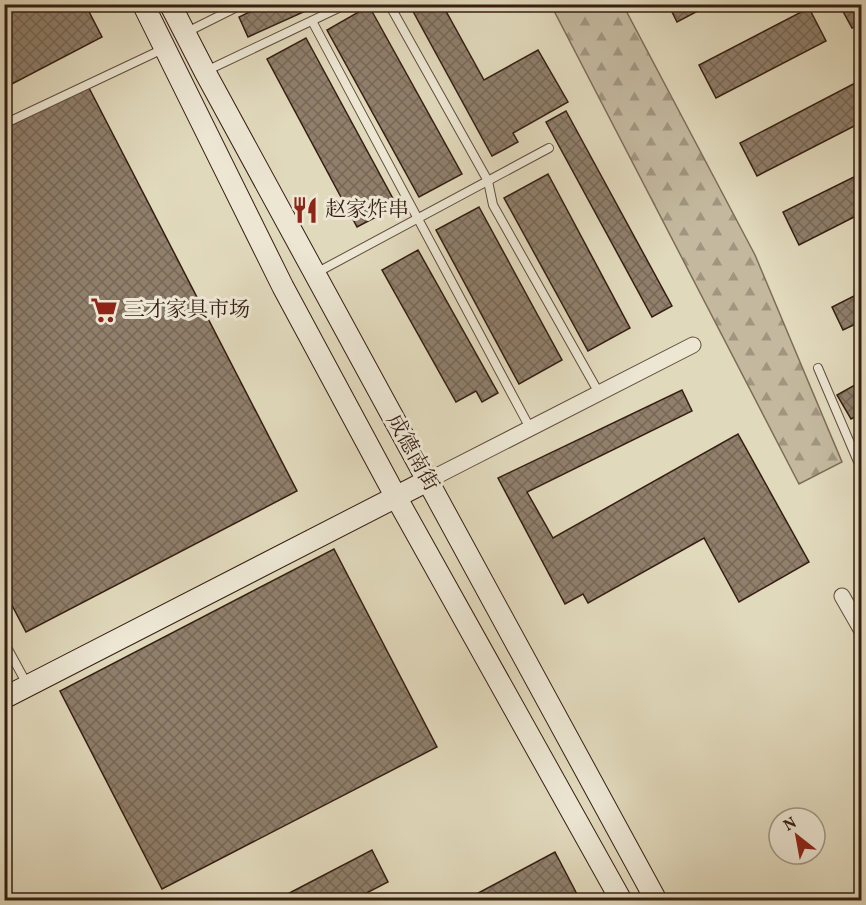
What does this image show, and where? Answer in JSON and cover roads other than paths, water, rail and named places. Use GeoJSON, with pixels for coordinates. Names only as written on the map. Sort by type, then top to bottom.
{"type":"FeatureCollection","features":[{"type":"Feature","properties":{"kind":"main road","name":"成德南街"},"geometry":{"type":"LineString","coordinates":[[143,4],[283,287],[396,497],[621,900]]}},
{"type":"Feature","properties":{"kind":"main road","name":"成德南街"},"geometry":{"type":"LineString","coordinates":[[170,4],[314,274],[656,900]]}},
{"type":"Feature","properties":{"kind":"main road"},"geometry":{"type":"LineString","coordinates":[[4,698],[427,481]]}},
{"type":"Feature","properties":{"kind":"street"},"geometry":{"type":"LineString","coordinates":[[427,481],[693,345]]}},
{"type":"Feature","properties":{"kind":"street"},"geometry":{"type":"LineString","coordinates":[[842,596],[861,632]]}},
{"type":"Feature","properties":{"kind":"lane"},"geometry":{"type":"LineString","coordinates":[[184,33],[243,4]]}},
{"type":"Feature","properties":{"kind":"lane"},"geometry":{"type":"LineString","coordinates":[[205,72],[347,4]]}},
{"type":"Feature","properties":{"kind":"lane"},"geometry":{"type":"LineString","coordinates":[[389,4],[488,181],[493,205],[599,393]]}},
{"type":"Feature","properties":{"kind":"lane"},"geometry":{"type":"LineString","coordinates":[[312,21],[531,428]]}},
{"type":"Feature","properties":{"kind":"lane"},"geometry":{"type":"LineString","coordinates":[[4,124],[166,48]]}},
{"type":"Feature","properties":{"kind":"lane"},"geometry":{"type":"LineString","coordinates":[[314,274],[549,148]]}},
{"type":"Feature","properties":{"kind":"lane"},"geometry":{"type":"LineString","coordinates":[[818,368],[861,471]]}},
{"type":"Feature","properties":{"kind":"lane"},"geometry":{"type":"LineString","coordinates":[[4,642],[28,686]]}},
{"type":"Feature","properties":{"kind":"place","name":"赵家炸串"},"geometry":{"type":"Point","coordinates":[305,210]}},
{"type":"Feature","properties":{"kind":"place","name":"三才家具市场"},"geometry":{"type":"Point","coordinates":[104,310]}}]}
